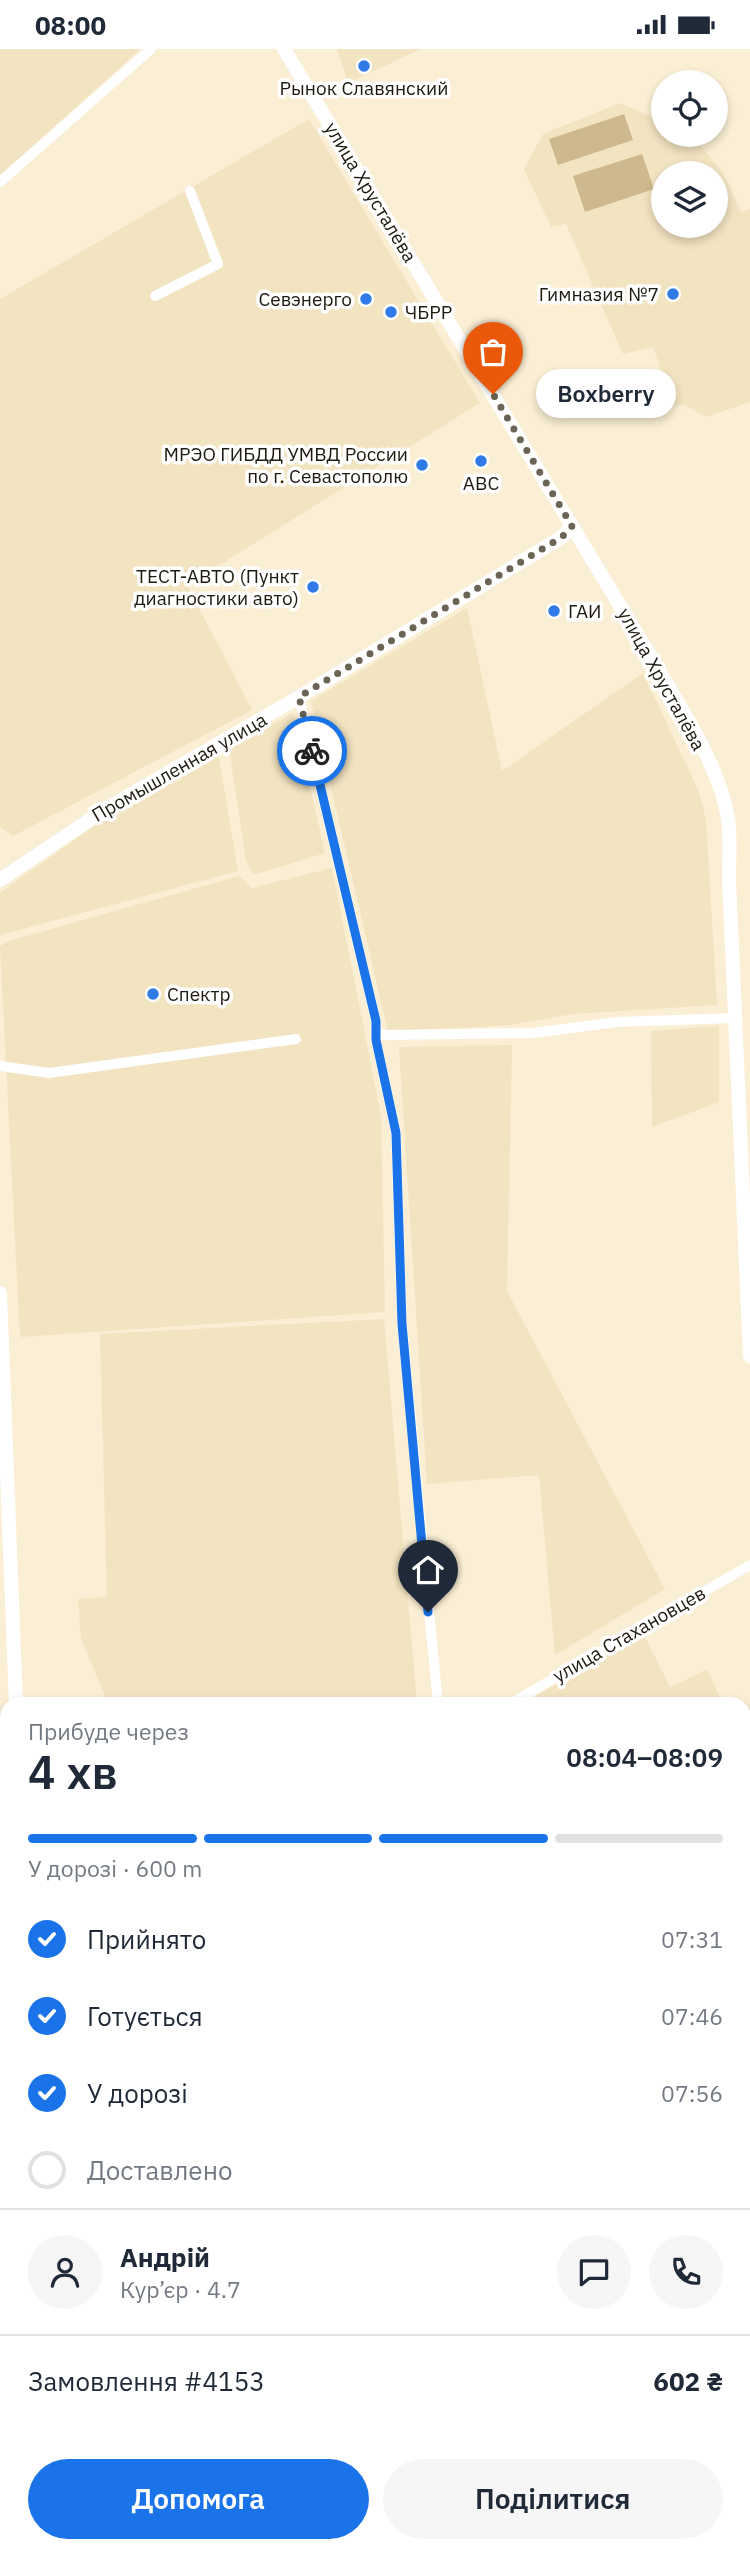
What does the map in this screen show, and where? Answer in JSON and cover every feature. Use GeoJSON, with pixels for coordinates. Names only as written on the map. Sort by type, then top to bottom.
{"type":"FeatureCollection","features":[{"type":"Feature","properties":{"kind":"main road","name":"улица Хрусталёва"},"geometry":{"type":"LineString","coordinates":[[284,49],[686,717],[718,781],[729,820],[750,1356]]}},
{"type":"Feature","properties":{"kind":"main road","name":"Промышленная улица"},"geometry":{"type":"LineString","coordinates":[[0,879],[108,807],[299,697],[562,537],[572,526]]}},
{"type":"Feature","properties":{"kind":"main road"},"geometry":{"type":"LineString","coordinates":[[0,1293],[16,1697]]}},
{"type":"Feature","properties":{"kind":"street"},"geometry":{"type":"LineString","coordinates":[[0,182],[151,49]]}},
{"type":"Feature","properties":{"kind":"street"},"geometry":{"type":"LineString","coordinates":[[155,296],[218,264],[190,191]]}},
{"type":"Feature","properties":{"kind":"street"},"geometry":{"type":"LineString","coordinates":[[299,697],[376,1021],[376,1033],[396,1133],[402,1324],[437,1697]]}},
{"type":"Feature","properties":{"kind":"street"},"geometry":{"type":"LineString","coordinates":[[376,1033],[533,1033],[617,1022],[735,1018]]}},
{"type":"Feature","properties":{"kind":"street"},"geometry":{"type":"LineString","coordinates":[[0,1066],[49,1073],[296,1039]]}},
{"type":"Feature","properties":{"kind":"street","name":"улица Стахановцев"},"geometry":{"type":"LineString","coordinates":[[522,1697],[750,1565]]}},
{"type":"Feature","properties":{"kind":"shaded area"},"geometry":{"type":"Polygon","coordinates":[[[0,49],[140,49],[0,176],[0,49]]]}},
{"type":"Feature","properties":{"kind":"shaded area","name":"Рынок Славянский"},"geometry":{"type":"Polygon","coordinates":[[[337,49],[421,49],[348,83],[337,49]]]}},
{"type":"Feature","properties":{"kind":"shaded area","name":"Гимназия №7"},"geometry":{"type":"Polygon","coordinates":[[[620,103],[651,117],[651,147],[702,147],[713,161],[651,161],[651,238],[728,238],[728,184],[741,212],[750,209],[750,402],[706,417],[683,404],[665,409],[660,397],[664,379],[653,347],[623,354],[566,224],[551,227],[524,169],[543,134],[620,103]]]}},
{"type":"Feature","properties":{"kind":"shaded area"},"geometry":{"type":"Polygon","coordinates":[[[624,114],[633,140],[558,165],[549,139],[624,114]]]}},
{"type":"Feature","properties":{"kind":"shaded area"},"geometry":{"type":"Polygon","coordinates":[[[309,119],[480,403],[187,585],[252,710],[13,836],[0,827],[0,299],[309,119]]]}},
{"type":"Feature","properties":{"kind":"shaded area"},"geometry":{"type":"Polygon","coordinates":[[[642,154],[651,180],[651,190],[585,212],[573,176],[642,154]]]}},
{"type":"Feature","properties":{"kind":"shaded area"},"geometry":{"type":"Polygon","coordinates":[[[467,608],[502,771],[643,673],[699,792],[706,820],[717,1005],[572,1014],[511,1025],[388,1032],[311,701],[467,608]]]}},
{"type":"Feature","properties":{"kind":"shaded area"},"geometry":{"type":"Polygon","coordinates":[[[293,713],[325,853],[254,875],[246,861],[229,748],[293,713]]]}},
{"type":"Feature","properties":{"kind":"shaded area"},"geometry":{"type":"Polygon","coordinates":[[[218,751],[238,871],[0,935],[0,893],[118,809],[218,751]]]}},
{"type":"Feature","properties":{"kind":"shaded area"},"geometry":{"type":"Polygon","coordinates":[[[332,868],[381,1116],[385,1312],[20,1337],[0,946],[9,941],[239,876],[252,888],[332,868]]]}},
{"type":"Feature","properties":{"kind":"shaded area"},"geometry":{"type":"Polygon","coordinates":[[[719,1026],[719,1102],[652,1127],[651,1031],[719,1026]]]}},
{"type":"Feature","properties":{"kind":"shaded area"},"geometry":{"type":"Polygon","coordinates":[[[512,1045],[507,1291],[665,1589],[555,1655],[539,1475],[427,1484],[399,1047],[512,1045]]]}},
{"type":"Feature","properties":{"kind":"shaded area"},"geometry":{"type":"Polygon","coordinates":[[[384,1319],[416,1697],[105,1697],[81,1638],[78,1599],[107,1597],[100,1334],[384,1319]]]}},
{"type":"Feature","properties":{"kind":"shaded area"},"geometry":{"type":"Polygon","coordinates":[[[642,1631],[670,1687],[707,1670],[720,1697],[535,1697],[642,1631]]]}},
{"type":"Feature","properties":{"kind":"way so far"},"geometry":{"type":"LineString","coordinates":[[312,751],[299,697],[562,537],[572,526],[493,394]]}},
{"type":"Feature","properties":{"kind":"place","name":"Рынок Славянский"},"geometry":{"type":"Point","coordinates":[364,66]}},
{"type":"Feature","properties":{"kind":"place","name":"Гимназия №7"},"geometry":{"type":"Point","coordinates":[673,294]}},
{"type":"Feature","properties":{"kind":"place","name":"Севэнерго"},"geometry":{"type":"Point","coordinates":[366,299]}},
{"type":"Feature","properties":{"kind":"place","name":"ЧБРР"},"geometry":{"type":"Point","coordinates":[391,312]}},
{"type":"Feature","properties":{"kind":"place","name":"Boxberry"},"geometry":{"type":"Point","coordinates":[493,394]}},
{"type":"Feature","properties":{"kind":"place","name":"АВС"},"geometry":{"type":"Point","coordinates":[481,461]}},
{"type":"Feature","properties":{"kind":"place","name":"МРЭО ГИБДД УМВД России по г. Севастополю"},"geometry":{"type":"Point","coordinates":[422,465]}},
{"type":"Feature","properties":{"kind":"place","name":"ТЕСТ-АВТО (Пункт диагностики авто)"},"geometry":{"type":"Point","coordinates":[313,587]}},
{"type":"Feature","properties":{"kind":"place","name":"ГАИ"},"geometry":{"type":"Point","coordinates":[554,611]}},
{"type":"Feature","properties":{"kind":"place","name":"Спектр"},"geometry":{"type":"Point","coordinates":[153,994]}},
{"type":"Feature","properties":{"kind":"route"},"geometry":{"type":"LineString","coordinates":[[312,751],[376,1021],[376,1040],[396,1133],[402,1324],[428,1612]]}}]}
